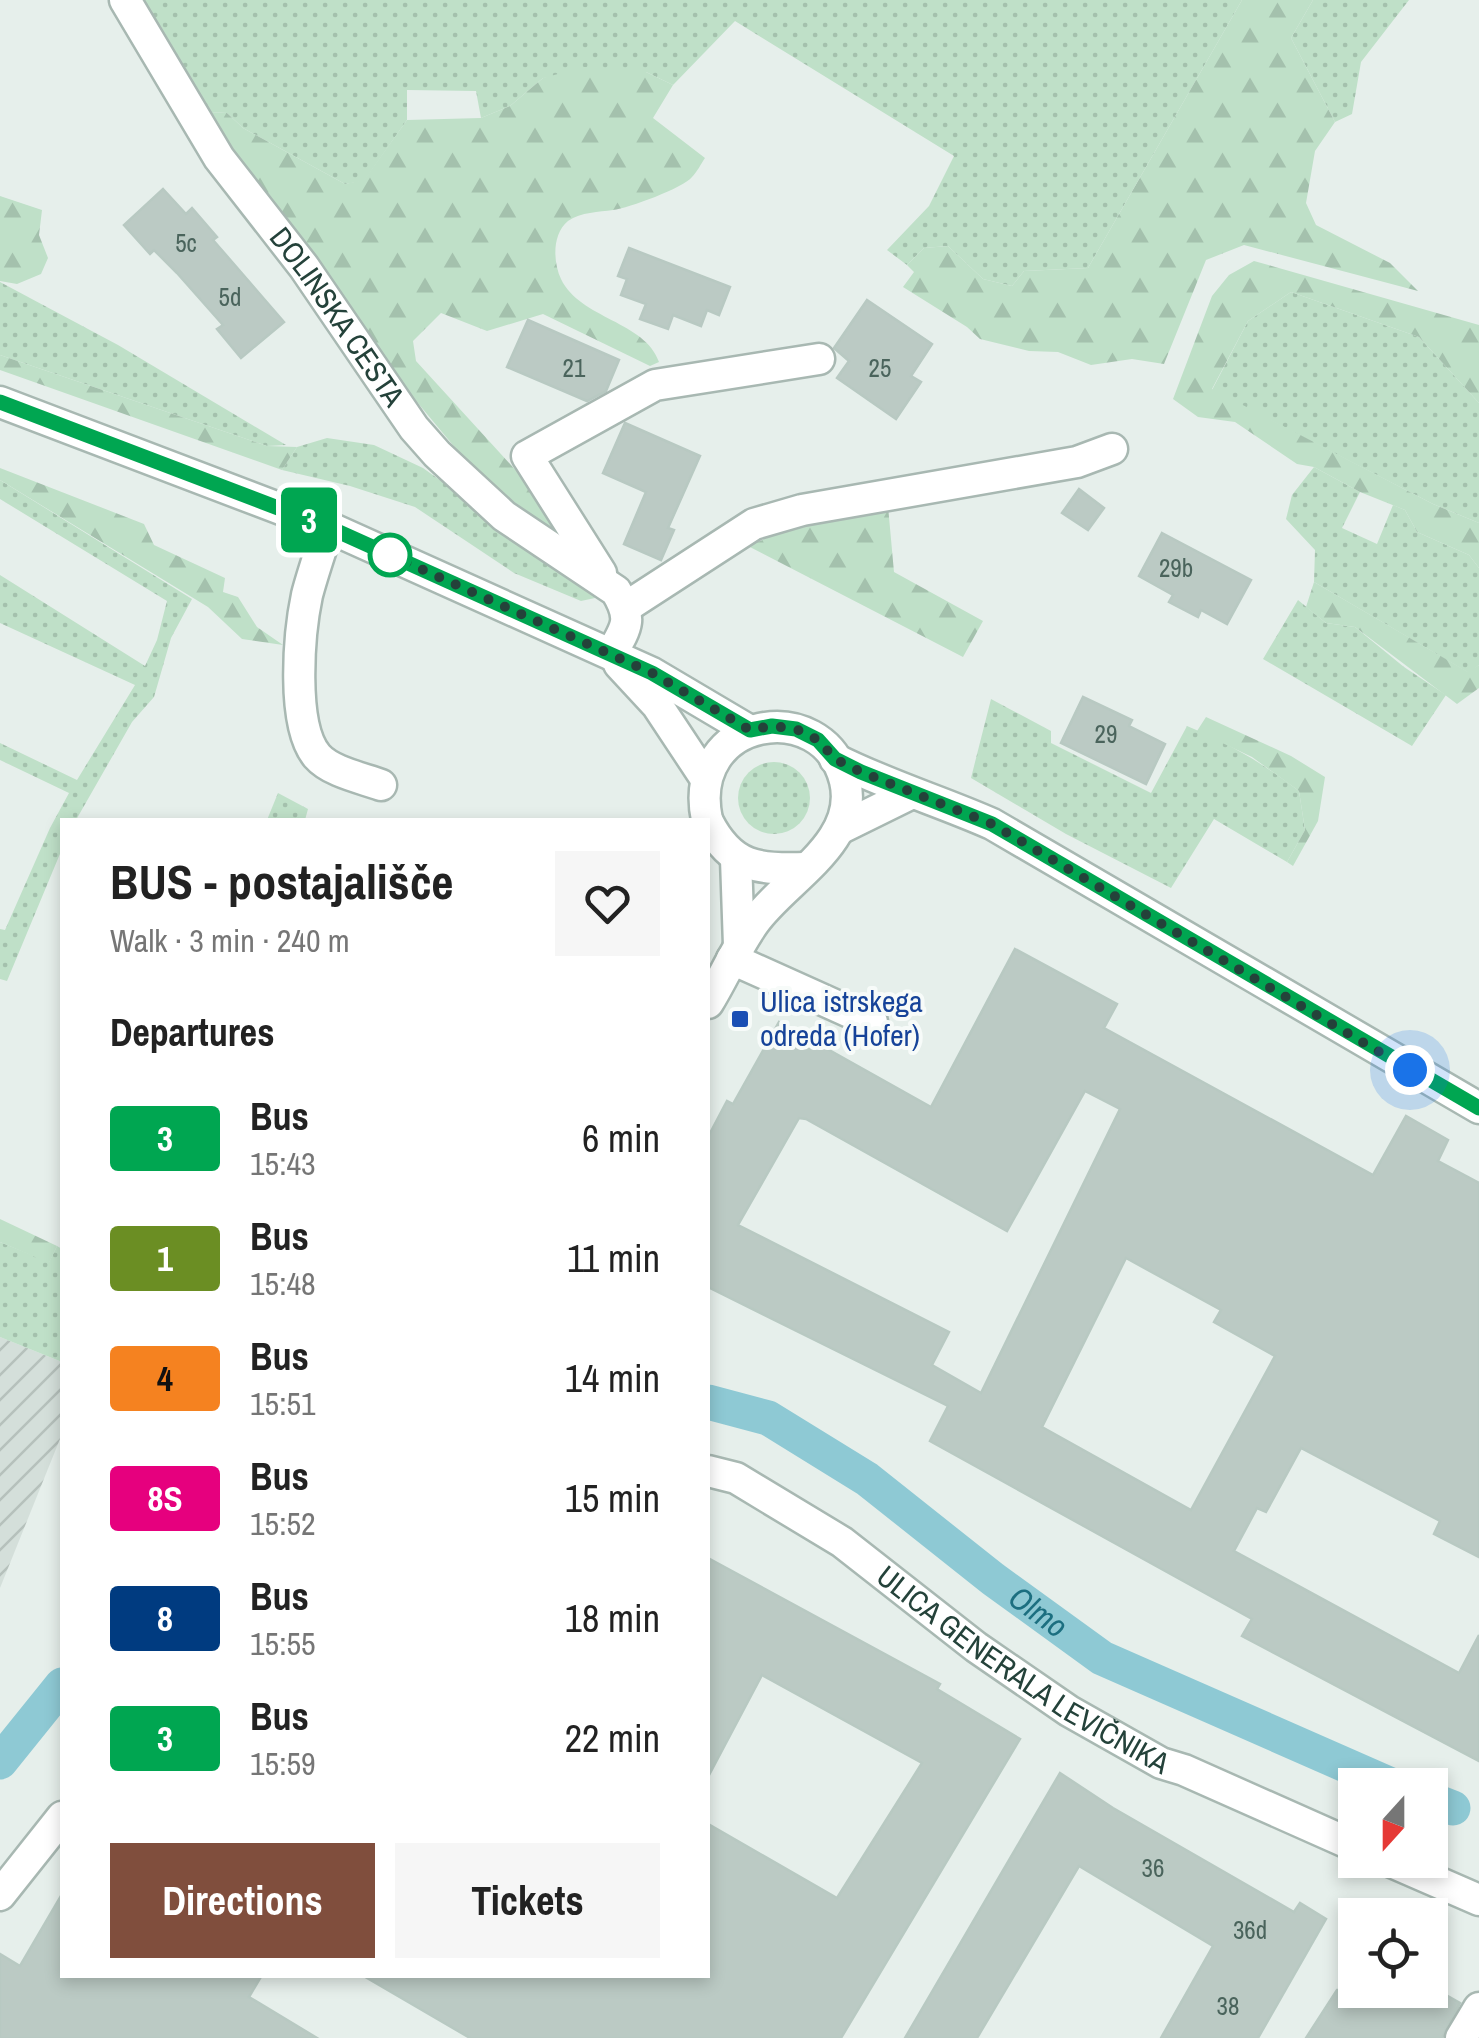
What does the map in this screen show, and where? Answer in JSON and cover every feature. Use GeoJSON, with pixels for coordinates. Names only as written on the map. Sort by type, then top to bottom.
{"type":"FeatureCollection","features":[{"type":"Feature","properties":{"kind":"street","name":"DOLINSKA CESTA"},"geometry":{"type":"LineString","coordinates":[[125,0],[219,158],[304,266],[414,428],[504,516],[606,582]]}},
{"type":"Feature","properties":{"kind":"street","name":"DOLINSKA CESTA"},"geometry":{"type":"LineString","coordinates":[[626,606],[606,582],[526,456],[655,386],[820,359]]}},
{"type":"Feature","properties":{"kind":"street"},"geometry":{"type":"LineString","coordinates":[[0,402],[328,527],[610,654],[686,691],[750,730]]}},
{"type":"Feature","properties":{"kind":"street"},"geometry":{"type":"LineString","coordinates":[[610,654],[628,622],[626,606],[754,524],[802,510],[1077,462],[1112,450]]}},
{"type":"Feature","properties":{"kind":"street"},"geometry":{"type":"LineString","coordinates":[[328,527],[307,596],[300,654],[304,725],[319,758],[381,785]]}},
{"type":"Feature","properties":{"kind":"street"},"geometry":{"type":"LineString","coordinates":[[610,654],[657,706],[706,778]]}},
{"type":"Feature","properties":{"kind":"street"},"geometry":{"type":"LineString","coordinates":[[706,818],[703,801],[714,758],[730,741],[750,730],[772,726],[796,729],[818,740],[835,759],[845,781],[846,806],[840,829]]}},
{"type":"Feature","properties":{"kind":"street"},"geometry":{"type":"LineString","coordinates":[[835,759],[910,794],[992,824],[1479,1108]]}},
{"type":"Feature","properties":{"kind":"street"},"geometry":{"type":"LineString","coordinates":[[710,999],[755,921],[840,829],[910,794]]}},
{"type":"Feature","properties":{"kind":"street"},"geometry":{"type":"LineString","coordinates":[[710,826],[736,859],[756,867],[805,868]]}},
{"type":"Feature","properties":{"kind":"street"},"geometry":{"type":"LineString","coordinates":[[736,859],[736,952]]}},
{"type":"Feature","properties":{"kind":"street"},"geometry":{"type":"LineString","coordinates":[[736,952],[872,1022]]}},
{"type":"Feature","properties":{"kind":"street","name":"ULICA GENERALA LEVIČNIKA"},"geometry":{"type":"LineString","coordinates":[[710,1472],[736,1478],[842,1542],[976,1648],[1070,1712],[1161,1763],[1338,1838]]}},
{"type":"Feature","properties":{"kind":"street"},"geometry":{"type":"LineString","coordinates":[[0,1895],[60,1820]]}},
{"type":"Feature","properties":{"kind":"street"},"geometry":{"type":"LineString","coordinates":[[1428,1878],[1479,1900]]}},
{"type":"Feature","properties":{"kind":"street"},"geometry":{"type":"LineString","coordinates":[[1461,2038],[1479,2008]]}},
{"type":"Feature","properties":{"kind":"shaded area"},"geometry":{"type":"Polygon","coordinates":[[[0,1337],[60,1361],[60,1439],[0,1588],[0,1337]]]}},
{"type":"Feature","properties":{"kind":"green space"},"geometry":{"type":"Polygon","coordinates":[[[135,0],[1242,0],[1088,268],[1024,271],[1012,286],[983,279],[948,246],[924,248],[907,265],[887,250],[929,206],[954,156],[735,21],[673,85],[646,72],[543,78],[510,106],[481,118],[476,91],[407,90],[407,120],[364,181],[345,184],[243,128],[227,113],[208,112],[135,0]]]}},
{"type":"Feature","properties":{"kind":"green space"},"geometry":{"type":"Polygon","coordinates":[[[1242,0],[1313,0],[1291,38],[1335,122],[1315,151],[1306,203],[1316,225],[1390,263],[1418,291],[1244,245],[1206,260],[1164,364],[1132,359],[1091,365],[1058,352],[1029,351],[980,339],[903,287],[914,272],[907,265],[924,248],[948,246],[983,279],[1012,286],[1024,271],[1088,268],[1242,0]]]}},
{"type":"Feature","properties":{"kind":"green space"},"geometry":{"type":"Polygon","coordinates":[[[1313,0],[1409,0],[1361,62],[1352,114],[1335,122],[1291,38],[1313,0]]]}},
{"type":"Feature","properties":{"kind":"green space"},"geometry":{"type":"Polygon","coordinates":[[[584,67],[646,72],[673,85],[653,118],[705,158],[692,177],[678,187],[631,206],[573,218],[563,227],[557,241],[558,272],[570,292],[640,337],[659,362],[650,366],[543,314],[487,331],[441,313],[413,341],[416,361],[521,476],[556,524],[548,535],[497,498],[382,360],[220,137],[208,112],[227,113],[243,128],[345,184],[364,180],[407,120],[481,118],[510,106],[543,78],[584,67]]]}},
{"type":"Feature","properties":{"kind":"green space"},"geometry":{"type":"Polygon","coordinates":[[[0,196],[42,210],[39,235],[48,258],[41,274],[17,284],[0,281],[0,196]]]}},
{"type":"Feature","properties":{"kind":"green space"},"geometry":{"type":"Polygon","coordinates":[[[1254,261],[1479,325],[1479,403],[1419,337],[1291,292],[1248,321],[1212,389],[1433,504],[1479,523],[1479,568],[1469,555],[1417,532],[1405,510],[1314,467],[1297,464],[1235,422],[1198,417],[1173,399],[1212,296],[1229,275],[1254,261]]]}},
{"type":"Feature","properties":{"kind":"green space"},"geometry":{"type":"Polygon","coordinates":[[[0,282],[118,345],[286,445],[267,446],[0,355],[0,282]]]}},
{"type":"Feature","properties":{"kind":"green space"},"geometry":{"type":"Polygon","coordinates":[[[1291,292],[1419,337],[1479,403],[1479,523],[1433,504],[1212,390],[1248,321],[1291,292]]]}},
{"type":"Feature","properties":{"kind":"green space"},"geometry":{"type":"Polygon","coordinates":[[[0,355],[267,446],[297,447],[282,470],[0,370],[0,355]]]}},
{"type":"Feature","properties":{"kind":"green space"},"geometry":{"type":"Polygon","coordinates":[[[327,438],[374,445],[423,468],[591,588],[595,598],[581,601],[514,573],[415,507],[282,470],[297,447],[327,438]]]}},
{"type":"Feature","properties":{"kind":"green space"},"geometry":{"type":"Polygon","coordinates":[[[1314,467],[1360,492],[1342,528],[1377,544],[1393,505],[1405,510],[1417,532],[1469,555],[1479,568],[1479,665],[1469,673],[1314,582],[1315,550],[1286,519],[1292,495],[1314,467]]]}},
{"type":"Feature","properties":{"kind":"green space"},"geometry":{"type":"Polygon","coordinates":[[[0,468],[144,524],[154,545],[225,578],[223,592],[238,597],[257,627],[283,645],[242,639],[208,607],[0,480],[0,468]]]}},
{"type":"Feature","properties":{"kind":"green space"},"geometry":{"type":"Polygon","coordinates":[[[0,480],[192,599],[171,638],[154,697],[132,722],[77,818],[60,818],[60,854],[7,981],[0,979],[0,929],[5,930],[69,793],[0,760],[0,743],[77,780],[135,685],[0,623],[0,575],[145,666],[157,640],[167,601],[0,499],[0,480]]]}},
{"type":"Feature","properties":{"kind":"green space"},"geometry":{"type":"Polygon","coordinates":[[[888,506],[894,572],[983,621],[963,657],[748,546],[798,525],[888,506]]]}},
{"type":"Feature","properties":{"kind":"green space"},"geometry":{"type":"Polygon","coordinates":[[[1314,582],[1468,672],[1479,665],[1479,688],[1457,704],[1355,627],[1326,623],[1306,607],[1314,582]]]}},
{"type":"Feature","properties":{"kind":"green space"},"geometry":{"type":"Polygon","coordinates":[[[1298,600],[1326,623],[1355,627],[1446,695],[1412,746],[1263,659],[1298,600]]]}},
{"type":"Feature","properties":{"kind":"green space"},"geometry":{"type":"Polygon","coordinates":[[[991,699],[1051,731],[1051,743],[1151,793],[1187,726],[1246,755],[1299,791],[1305,830],[1287,862],[1214,819],[1171,888],[1066,834],[971,778],[991,699]]]}},
{"type":"Feature","properties":{"kind":"green space"},"geometry":{"type":"Polygon","coordinates":[[[1206,717],[1291,756],[1325,777],[1318,821],[1293,866],[1287,862],[1305,830],[1299,791],[1252,757],[1197,731],[1206,717]]]}},
{"type":"Feature","properties":{"kind":"green space"},"geometry":{"type":"Polygon","coordinates":[[[774,762],[788,764],[800,772],[808,784],[808,812],[800,824],[788,832],[774,834],[760,832],[748,824],[740,812],[738,798],[740,784],[748,772],[760,764],[774,762]]]}},
{"type":"Feature","properties":{"kind":"green space"},"geometry":{"type":"Polygon","coordinates":[[[278,793],[308,809],[306,818],[268,818],[278,793]]]}},
{"type":"Feature","properties":{"kind":"green space"},"geometry":{"type":"Polygon","coordinates":[[[0,1219],[57,1246],[49,1263],[0,1242],[0,1219]]]}},
{"type":"Feature","properties":{"kind":"green space"},"geometry":{"type":"Polygon","coordinates":[[[0,1242],[49,1262],[57,1246],[60,1248],[60,1361],[0,1337],[0,1242]]]}},
{"type":"Feature","properties":{"kind":"building"},"geometry":{"type":"Polygon","coordinates":[[[163,189],[186,214],[192,208],[217,237],[213,240],[284,322],[241,358],[217,329],[223,325],[177,273],[154,250],[150,254],[124,225],[163,189]]]}},
{"type":"Feature","properties":{"kind":"building"},"geometry":{"type":"Polygon","coordinates":[[[629,248],[730,287],[719,315],[707,310],[701,326],[673,315],[668,329],[640,319],[646,304],[621,295],[627,279],[618,276],[629,248]]]}},
{"type":"Feature","properties":{"kind":"building"},"geometry":{"type":"Polygon","coordinates":[[[867,300],[932,344],[911,376],[921,382],[896,419],[837,378],[849,361],[834,348],[867,300]]]}},
{"type":"Feature","properties":{"kind":"building"},"geometry":{"type":"Polygon","coordinates":[[[528,320],[619,360],[606,391],[587,401],[507,367],[528,320]]]}},
{"type":"Feature","properties":{"kind":"building"},"geometry":{"type":"Polygon","coordinates":[[[625,423],[700,456],[668,528],[674,530],[661,560],[624,544],[646,492],[603,473],[625,423]]]}},
{"type":"Feature","properties":{"kind":"building"},"geometry":{"type":"Polygon","coordinates":[[[1079,489],[1104,508],[1088,530],[1062,513],[1079,489]]]}},
{"type":"Feature","properties":{"kind":"building"},"geometry":{"type":"Polygon","coordinates":[[[1162,533],[1251,580],[1227,624],[1201,610],[1198,617],[1169,602],[1173,595],[1139,576],[1162,533]]]}},
{"type":"Feature","properties":{"kind":"building"},"geometry":{"type":"Polygon","coordinates":[[[1083,697],[1132,720],[1129,726],[1165,744],[1146,784],[1061,743],[1083,697]]]}},
{"type":"Feature","properties":{"kind":"building"},"geometry":{"type":"Polygon","coordinates":[[[1015,949],[1117,1004],[1104,1028],[1373,1175],[1406,1116],[1448,1140],[1438,1161],[1479,1183],[1479,1557],[1434,1534],[1440,1521],[1301,1448],[1266,1512],[1257,1508],[1234,1551],[1459,1673],[1479,1635],[1479,1761],[1242,1636],[1252,1619],[930,1441],[948,1406],[710,1288],[710,1133],[727,1101],[733,1104],[779,1022],[931,1107],[1015,949]],[[1085,1091],[1007,1231],[799,1118],[738,1225],[949,1332],[932,1365],[981,1393],[1120,1109],[1085,1091]],[[1126,1258],[1042,1427],[1191,1510],[1275,1356],[1214,1322],[1221,1310],[1126,1258]]]}},
{"type":"Feature","properties":{"kind":"building"},"geometry":{"type":"Polygon","coordinates":[[[710,1559],[940,1684],[937,1689],[1020,1739],[841,2038],[470,2038],[367,1978],[710,1978],[710,1825],[837,1898],[922,1763],[762,1675],[710,1773],[710,1559]]]}},
{"type":"Feature","properties":{"kind":"building"},"geometry":{"type":"Polygon","coordinates":[[[1060,1773],[1113,1808],[1294,1912],[1300,1903],[1326,1919],[1258,2038],[1161,2038],[1213,1946],[1079,1866],[977,2038],[905,2038],[1060,1773]]]}},
{"type":"Feature","properties":{"kind":"building"},"geometry":{"type":"Polygon","coordinates":[[[60,1897],[60,1978],[260,1978],[249,1997],[317,2038],[0,2038],[0,1954],[20,1966],[60,1897]]]}},
{"type":"Feature","properties":{"kind":"building"},"geometry":{"type":"Polygon","coordinates":[[[1337,1990],[1338,2008],[1448,2008],[1448,1996],[1460,2003],[1442,2038],[1306,2038],[1337,1990]]]}},
{"type":"Feature","properties":{"kind":"waterway","name":"Olmo"},"geometry":{"type":"LineString","coordinates":[[710,1403],[768,1418],[867,1479],[993,1579],[1102,1658],[1352,1768]]}},
{"type":"Feature","properties":{"kind":"waterway"},"geometry":{"type":"LineString","coordinates":[[0,1762],[60,1687]]}},
{"type":"Feature","properties":{"kind":"waterway","name":"Olmo"},"geometry":{"type":"LineString","coordinates":[[1448,1806],[1453,1808]]}},
{"type":"Feature","properties":{"kind":"bus line","name":"3"},"geometry":{"type":"LineString","coordinates":[[0,402],[328,527],[652,673],[750,730],[772,726],[796,729],[818,740],[835,759],[861,772],[992,824],[1479,1108]]}},
{"type":"Feature","properties":{"kind":"place","name":"Ulica istrskega odreda (Hofer)"},"geometry":{"type":"Point","coordinates":[740,1019]}},
{"type":"Feature","properties":{"kind":"route"},"geometry":{"type":"LineString","coordinates":[[390,555],[652,673],[750,730],[772,726],[796,729],[818,740],[835,759],[861,772],[992,824],[1410,1070]]}}]}
